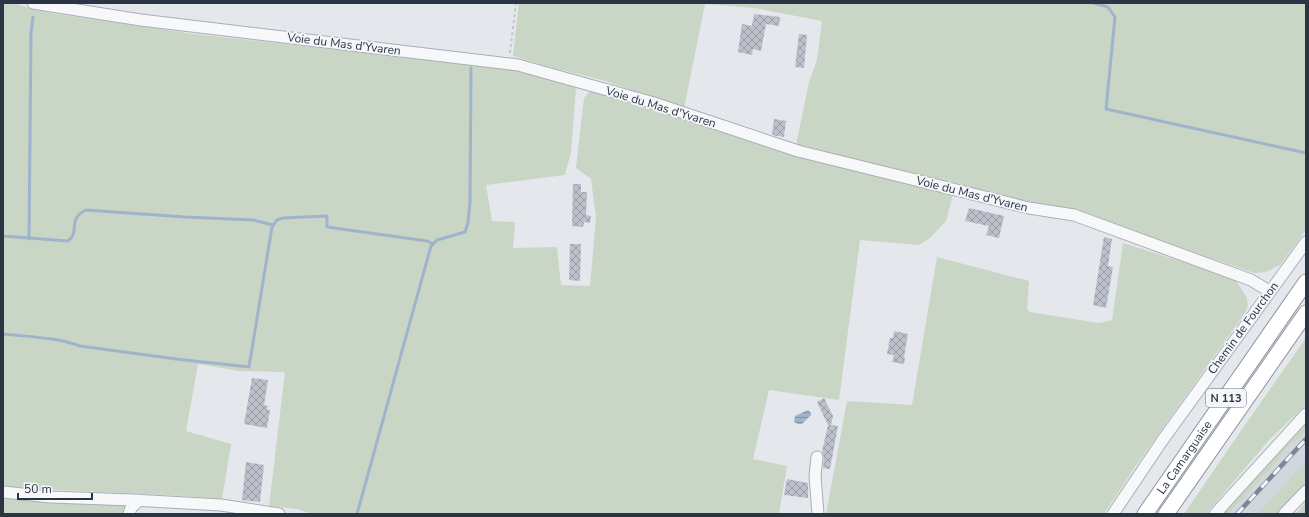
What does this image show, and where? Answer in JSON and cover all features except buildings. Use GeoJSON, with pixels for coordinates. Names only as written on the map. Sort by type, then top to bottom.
{"type":"FeatureCollection","features":[{"type":"Feature","properties":{"kind":"highway","name":"La Camarguaise"},"geometry":{"type":"LineString","coordinates":[[1145,514],[1306,282]]}},
{"type":"Feature","properties":{"kind":"highway","name":"La Camarguaise"},"geometry":{"type":"LineString","coordinates":[[1166,514],[1306,313]]}},
{"type":"Feature","properties":{"kind":"street","name":"Voie du Mas d'Yvaren"},"geometry":{"type":"LineString","coordinates":[[33,3],[149,21],[525,67],[654,103],[798,152],[1029,208],[1074,215],[1251,280],[1269,291]]}},
{"type":"Feature","properties":{"kind":"street","name":"Chemin de Fourchon"},"geometry":{"type":"LineString","coordinates":[[1113,514],[1162,441],[1269,291],[1306,242]]}},
{"type":"Feature","properties":{"kind":"street"},"geometry":{"type":"LineString","coordinates":[[1215,514],[1306,414]]}},
{"type":"Feature","properties":{"kind":"street"},"geometry":{"type":"LineString","coordinates":[[817,457],[815,476],[818,514]]}},
{"type":"Feature","properties":{"kind":"street"},"geometry":{"type":"LineString","coordinates":[[1284,514],[1306,491]]}},
{"type":"Feature","properties":{"kind":"street"},"geometry":{"type":"LineString","coordinates":[[3,492],[51,497],[221,505],[279,514]]}},
{"type":"Feature","properties":{"kind":"street"},"geometry":{"type":"LineString","coordinates":[[129,514],[139,500]]}},
{"type":"Feature","properties":{"kind":"path"},"geometry":{"type":"LineString","coordinates":[[509,64],[516,3]]}},
{"type":"Feature","properties":{"kind":"shaded area"},"geometry":{"type":"Polygon","coordinates":[[[1306,431],[1306,460],[1257,514],[1229,514],[1279,460],[1291,442],[1294,443],[1306,431]]]}},
{"type":"Feature","properties":{"kind":"green space"},"geometry":{"type":"Polygon","coordinates":[[[3,3],[15,3],[31,9],[57,14],[194,34],[513,69],[576,86],[571,152],[565,175],[486,185],[492,221],[515,222],[513,248],[557,247],[561,285],[590,286],[596,218],[591,179],[576,168],[584,98],[592,89],[625,98],[768,146],[850,170],[953,195],[946,221],[930,238],[919,245],[860,240],[839,400],[769,390],[753,459],[787,466],[779,514],[311,514],[298,509],[269,506],[285,372],[239,371],[198,364],[186,431],[231,444],[222,499],[3,486],[3,3]]]}},
{"type":"Feature","properties":{"kind":"green space"},"geometry":{"type":"Polygon","coordinates":[[[519,3],[1306,3],[1306,230],[1280,265],[1266,272],[1254,273],[1077,211],[1021,200],[796,145],[809,82],[817,60],[822,21],[754,8],[705,4],[684,108],[602,80],[513,56],[519,3]]]}},
{"type":"Feature","properties":{"kind":"green space"},"geometry":{"type":"Polygon","coordinates":[[[1123,243],[1234,278],[1246,296],[1248,305],[1245,313],[1135,467],[1104,514],[826,514],[847,401],[912,405],[937,257],[1029,281],[1027,308],[1029,312],[1099,323],[1112,320],[1123,243]]]}},
{"type":"Feature","properties":{"kind":"green space"},"geometry":{"type":"Polygon","coordinates":[[[1306,338],[1306,405],[1270,439],[1206,514],[1184,514],[1240,432],[1306,338]]]}},
{"type":"Feature","properties":{"kind":"green space"},"geometry":{"type":"Polygon","coordinates":[[[1306,418],[1306,431],[1294,443],[1291,442],[1279,460],[1229,514],[1218,514],[1306,418]]]}},
{"type":"Feature","properties":{"kind":"green space"},"geometry":{"type":"Polygon","coordinates":[[[1306,460],[1306,485],[1279,514],[1257,514],[1306,460]]]}},
{"type":"Feature","properties":{"kind":"green space"},"geometry":{"type":"Polygon","coordinates":[[[3,495],[110,502],[129,506],[124,514],[3,514],[3,495]]]}},
{"type":"Feature","properties":{"kind":"green space"},"geometry":{"type":"Polygon","coordinates":[[[1306,501],[1306,514],[1296,514],[1306,501]]]}},
{"type":"Feature","properties":{"kind":"water"},"geometry":{"type":"Polygon","coordinates":[[[808,410],[811,415],[802,424],[794,422],[795,416],[808,410]]]}},
{"type":"Feature","properties":{"kind":"waterway"},"geometry":{"type":"LineString","coordinates":[[1093,3],[1108,7],[1115,17],[1106,109],[1306,153]]}},
{"type":"Feature","properties":{"kind":"waterway"},"geometry":{"type":"LineString","coordinates":[[29,239],[31,33],[33,17]]}},
{"type":"Feature","properties":{"kind":"waterway"},"geometry":{"type":"LineString","coordinates":[[357,514],[431,246],[437,240],[465,232],[468,223],[470,202],[471,68]]}},
{"type":"Feature","properties":{"kind":"waterway"},"geometry":{"type":"LineString","coordinates":[[3,236],[68,241],[72,237],[77,218],[86,210],[253,220],[273,225]]}},
{"type":"Feature","properties":{"kind":"waterway"},"geometry":{"type":"LineString","coordinates":[[3,334],[52,339],[80,346],[176,359],[249,367],[272,227],[277,220],[283,218],[327,216],[327,227],[427,241],[433,244]]}},
{"type":"Feature","properties":{"kind":"railway"},"geometry":{"type":"LineString","coordinates":[[1237,514],[1306,439]]}}]}
